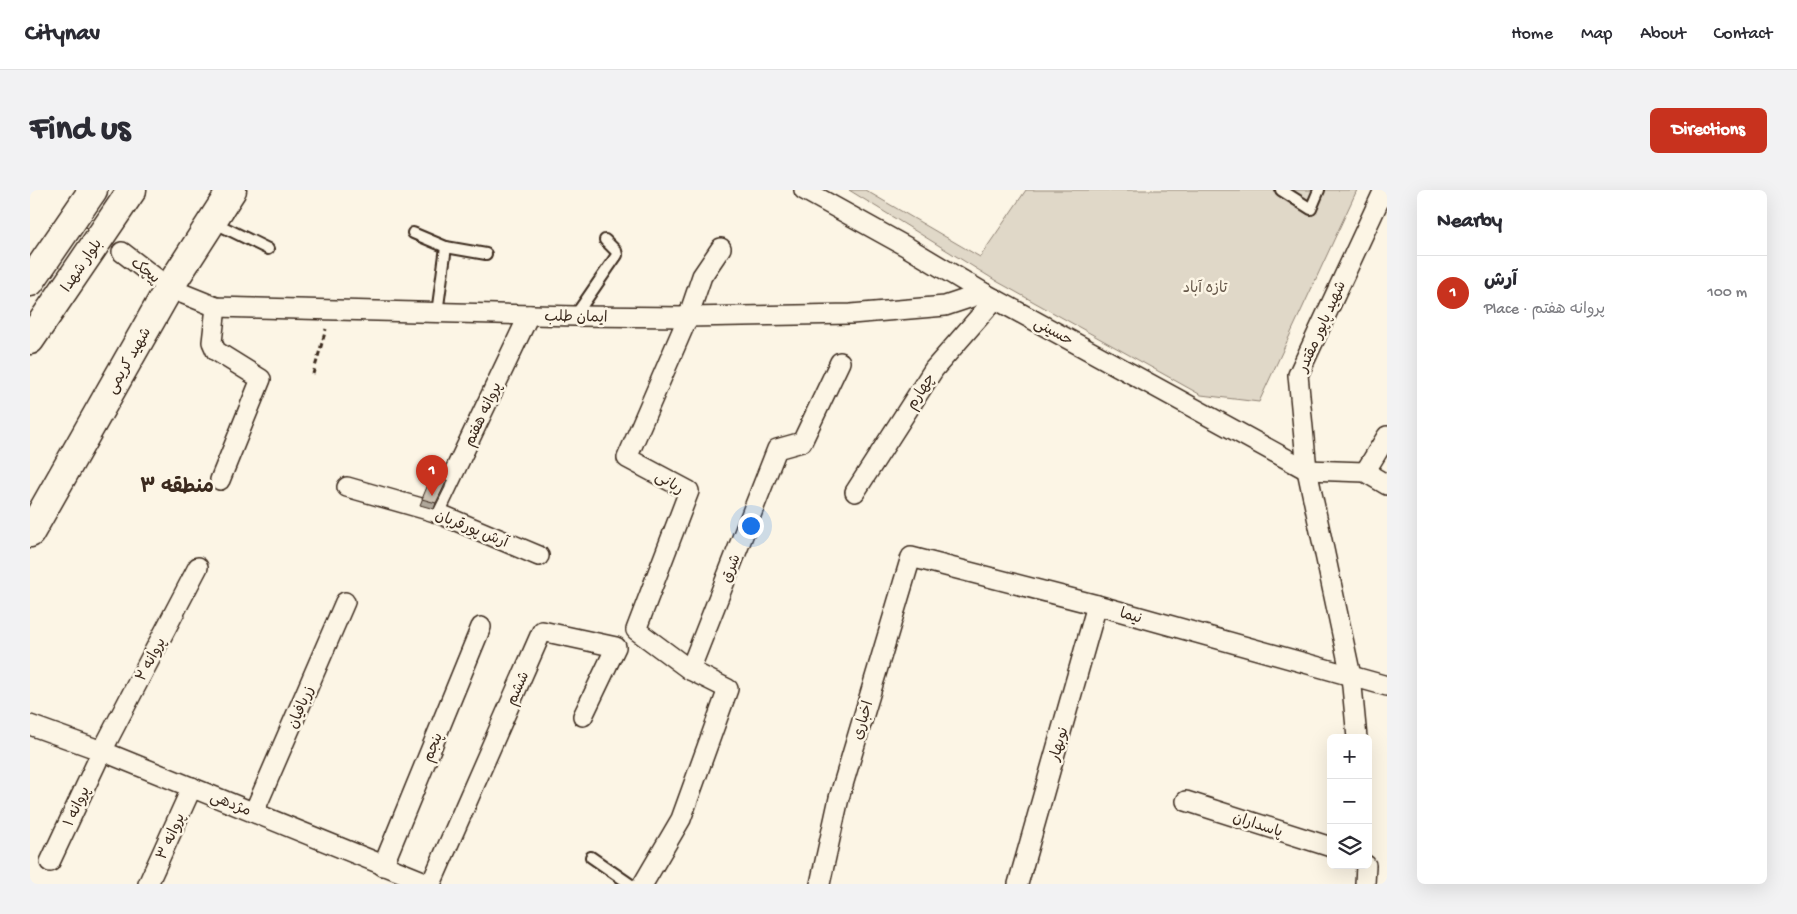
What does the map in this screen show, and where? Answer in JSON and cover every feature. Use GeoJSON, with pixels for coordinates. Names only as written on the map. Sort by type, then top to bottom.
{"type":"FeatureCollection","features":[{"type":"Feature","properties":{"kind":"main road"},"geometry":{"type":"LineString","coordinates":[[32,277],[93,190]]}},
{"type":"Feature","properties":{"kind":"main road","name":"بلوار شهدا"},"geometry":{"type":"LineString","coordinates":[[30,340],[132,190]]}},
{"type":"Feature","properties":{"kind":"main road","name":"شهید کریمی"},"geometry":{"type":"LineString","coordinates":[[30,533],[169,288],[232,190]]}},
{"type":"Feature","properties":{"kind":"street","name":"حسینی"},"geometry":{"type":"LineString","coordinates":[[804,190],[898,242],[989,296],[1307,470]]}},
{"type":"Feature","properties":{"kind":"street","name":"شهید پاپور مقتدر"},"geometry":{"type":"LineString","coordinates":[[1307,470],[1298,374],[1384,190]]}},
{"type":"Feature","properties":{"kind":"street"},"geometry":{"type":"LineString","coordinates":[[688,317],[702,276],[721,248]]}},
{"type":"Feature","properties":{"kind":"street","name":"پیچک"},"geometry":{"type":"LineString","coordinates":[[122,252],[169,288]]}},
{"type":"Feature","properties":{"kind":"street","name":"ایمان طلب"},"geometry":{"type":"LineString","coordinates":[[169,288],[216,306],[575,316],[688,317],[861,314],[945,306],[989,296]]}},
{"type":"Feature","properties":{"kind":"street","name":"چهارم"},"geometry":{"type":"LineString","coordinates":[[855,492],[934,369],[989,296]]}},
{"type":"Feature","properties":{"kind":"street"},"geometry":{"type":"LineString","coordinates":[[216,306],[212,342],[216,351],[261,379],[220,480]]}},
{"type":"Feature","properties":{"kind":"street","name":"پروانه هفتم"},"geometry":{"type":"LineString","coordinates":[[435,512],[529,315]]}},
{"type":"Feature","properties":{"kind":"street","name":"ربانی"},"geometry":{"type":"LineString","coordinates":[[688,317],[627,458],[690,491],[636,630],[690,670]]}},
{"type":"Feature","properties":{"kind":"street","name":"شرق"},"geometry":{"type":"LineString","coordinates":[[690,670],[777,449],[802,442],[840,362]]}},
{"type":"Feature","properties":{"kind":"street"},"geometry":{"type":"LineString","coordinates":[[1365,472],[1387,436]]}},
{"type":"Feature","properties":{"kind":"street"},"geometry":{"type":"LineString","coordinates":[[1357,734],[1352,676],[1307,470],[1365,472],[1387,485]]}},
{"type":"Feature","properties":{"kind":"street","name":"آرش پورقربان"},"geometry":{"type":"LineString","coordinates":[[347,487],[435,512],[539,556]]}},
{"type":"Feature","properties":{"kind":"street","name":"نیما"},"geometry":{"type":"LineString","coordinates":[[911,557],[1097,605],[1387,686]]}},
{"type":"Feature","properties":{"kind":"street","name":"اخباری"},"geometry":{"type":"LineString","coordinates":[[820,884],[839,798],[911,557]]}},
{"type":"Feature","properties":{"kind":"street","name":"پروانه ۲"},"geometry":{"type":"LineString","coordinates":[[102,751],[198,567]]}},
{"type":"Feature","properties":{"kind":"street","name":"زربافیان"},"geometry":{"type":"LineString","coordinates":[[254,812],[345,602]]}},
{"type":"Feature","properties":{"kind":"street","name":"نوبهار"},"geometry":{"type":"LineString","coordinates":[[1018,884],[1097,605]]}},
{"type":"Feature","properties":{"kind":"street","name":"پنجم"},"geometry":{"type":"LineString","coordinates":[[383,866],[481,627]]}},
{"type":"Feature","properties":{"kind":"street","name":"ششم"},"geometry":{"type":"LineString","coordinates":[[431,884],[542,631],[616,647],[582,716]]}},
{"type":"Feature","properties":{"kind":"street"},"geometry":{"type":"LineString","coordinates":[[643,884],[681,819],[728,689],[690,670]]}},
{"type":"Feature","properties":{"kind":"street"},"geometry":{"type":"LineString","coordinates":[[1352,676],[1387,672]]}},
{"type":"Feature","properties":{"kind":"street","name":"مژدهی"},"geometry":{"type":"LineString","coordinates":[[30,725],[102,751],[431,884]]}},
{"type":"Feature","properties":{"kind":"street","name":"پروانه ۱"},"geometry":{"type":"LineString","coordinates":[[50,862],[102,751]]}},
{"type":"Feature","properties":{"kind":"street","name":"پروانه ۳"},"geometry":{"type":"LineString","coordinates":[[148,884],[192,787]]}},
{"type":"Feature","properties":{"kind":"street","name":"پاسداران"},"geometry":{"type":"LineString","coordinates":[[1186,801],[1327,846]]}},
{"type":"Feature","properties":{"kind":"street"},"geometry":{"type":"LineString","coordinates":[[1365,884],[1366,869]]}},
{"type":"Feature","properties":{"kind":"lane"},"geometry":{"type":"LineString","coordinates":[[1281,190],[1311,209],[1319,190]]}},
{"type":"Feature","properties":{"kind":"lane"},"geometry":{"type":"LineString","coordinates":[[212,221],[268,248]]}},
{"type":"Feature","properties":{"kind":"lane"},"geometry":{"type":"LineString","coordinates":[[413,233],[446,247],[486,254]]}},
{"type":"Feature","properties":{"kind":"lane"},"geometry":{"type":"LineString","coordinates":[[575,316],[618,255],[606,240]]}},
{"type":"Feature","properties":{"kind":"lane"},"geometry":{"type":"LineString","coordinates":[[437,313],[446,247]]}},
{"type":"Feature","properties":{"kind":"lane"},"geometry":{"type":"LineString","coordinates":[[591,857],[630,884]]}},
{"type":"Feature","properties":{"kind":"path"},"geometry":{"type":"LineString","coordinates":[[313,374],[332,310]]}},
{"type":"Feature","properties":{"kind":"green space","name":"تازه آباد"},"geometry":{"type":"Polygon","coordinates":[[[849,190],[865,190],[980,257],[1026,190],[1357,190],[1259,402],[1201,395],[998,282],[849,190]]]}},
{"type":"Feature","properties":{"kind":"building"},"geometry":{"type":"Polygon","coordinates":[[[432,475],[447,480],[436,503],[422,499],[432,475]]]}},
{"type":"Feature","properties":{"kind":"place","name":"آرش"},"geometry":{"type":"Point","coordinates":[432,496]}},
{"type":"Feature","properties":{"kind":"district","name":"منطقه ۳"},"geometry":{"type":"Point","coordinates":[177,485]}}]}
